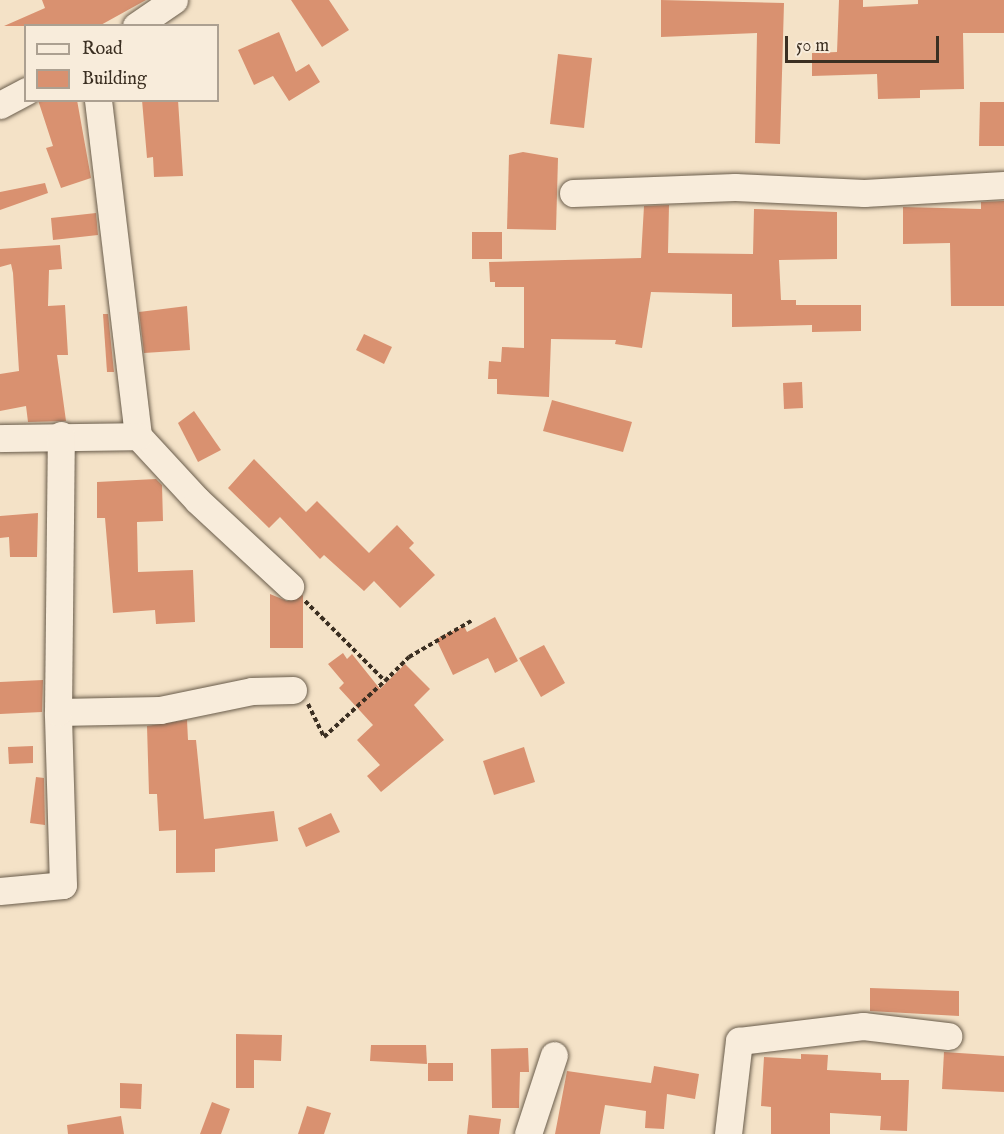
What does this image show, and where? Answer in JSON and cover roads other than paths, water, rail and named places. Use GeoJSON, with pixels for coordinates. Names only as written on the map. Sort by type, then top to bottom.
{"type":"FeatureCollection","features":[{"type":"Feature","properties":{"kind":"street"},"geometry":{"type":"LineString","coordinates":[[139,24],[174,0]]}},
{"type":"Feature","properties":{"kind":"street"},"geometry":{"type":"LineString","coordinates":[[0,105],[24,92]]}},
{"type":"Feature","properties":{"kind":"street"},"geometry":{"type":"LineString","coordinates":[[98,102],[138,436],[197,500],[290,586]]}},
{"type":"Feature","properties":{"kind":"street"},"geometry":{"type":"LineString","coordinates":[[573,193],[735,187],[864,193],[1004,186]]}},
{"type":"Feature","properties":{"kind":"street"},"geometry":{"type":"LineString","coordinates":[[0,438],[61,435],[138,436]]}},
{"type":"Feature","properties":{"kind":"street"},"geometry":{"type":"LineString","coordinates":[[0,891],[63,885],[58,712],[61,435]]}},
{"type":"Feature","properties":{"kind":"street"},"geometry":{"type":"LineString","coordinates":[[58,712],[160,710],[252,691],[293,690]]}},
{"type":"Feature","properties":{"kind":"street"},"geometry":{"type":"LineString","coordinates":[[728,1134],[739,1041],[863,1026],[948,1036]]}},
{"type":"Feature","properties":{"kind":"street"},"geometry":{"type":"LineString","coordinates":[[528,1134],[554,1055]]}}]}
